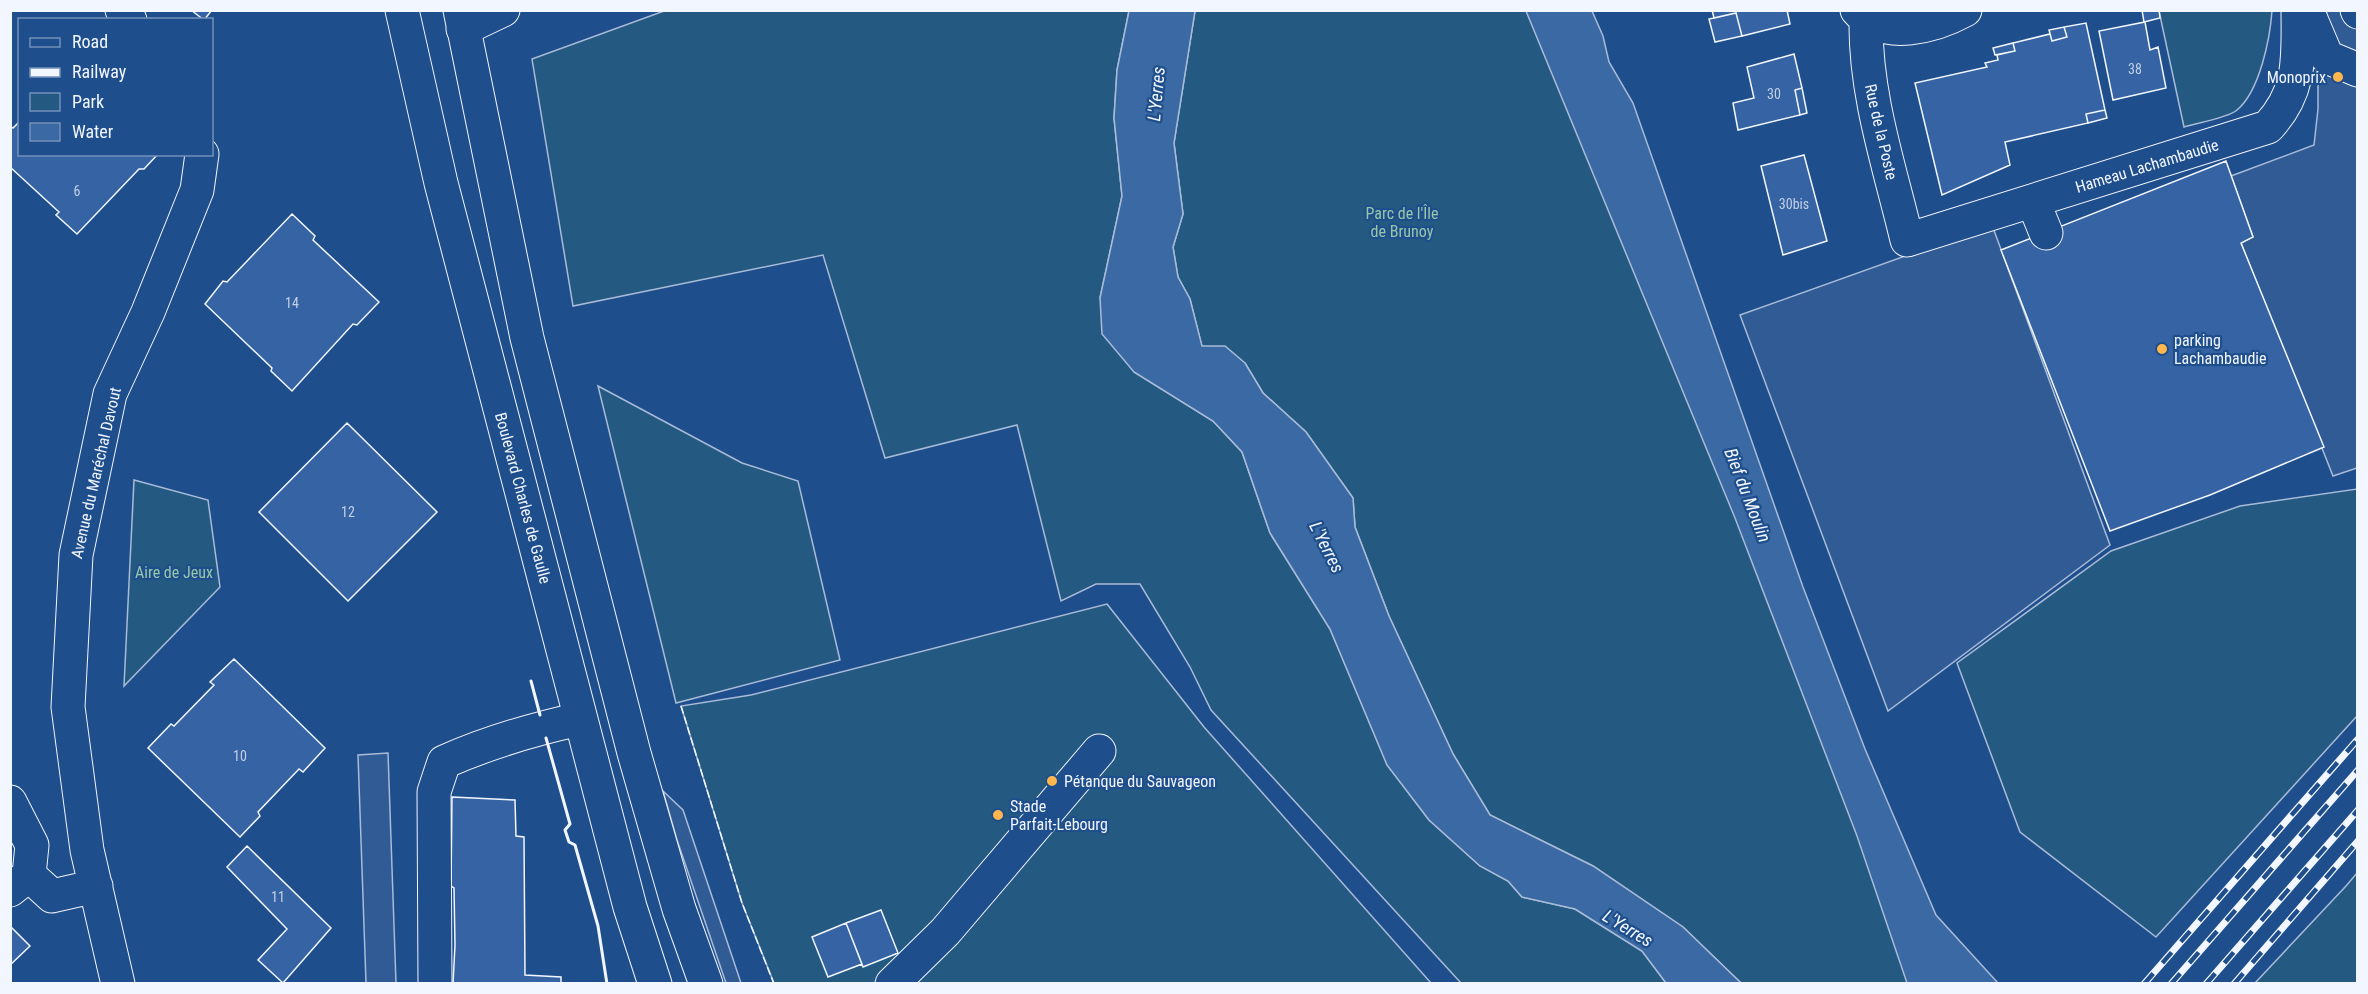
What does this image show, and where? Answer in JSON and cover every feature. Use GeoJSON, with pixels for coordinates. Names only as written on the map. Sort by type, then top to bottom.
{"type":"FeatureCollection","features":[{"type":"Feature","properties":{"kind":"main road","name":"Boulevard Charles de Gaulle"},"geometry":{"type":"LineString","coordinates":[[402,10],[441,183],[649,976]]}},
{"type":"Feature","properties":{"kind":"main road"},"geometry":{"type":"LineString","coordinates":[[503,10],[461,20],[486,146],[533,361],[634,753],[679,909],[706,984]]}},
{"type":"Feature","properties":{"kind":"main road","name":"Rue de la Poste"},"geometry":{"type":"LineString","coordinates":[[1862,16],[1881,27],[1899,28],[1923,26],[1965,10]]}},
{"type":"Feature","properties":{"kind":"main road","name":"Hameau Lachambaudie"},"geometry":{"type":"LineString","coordinates":[[1906,240],[2268,127],[2285,108],[2295,85],[2298,60],[2298,10]]}},
{"type":"Feature","properties":{"kind":"main road"},"geometry":{"type":"LineString","coordinates":[[2307,10],[2327,57],[2358,70]]}},
{"type":"Feature","properties":{"kind":"main road","name":"Rue de la Poste"},"geometry":{"type":"LineString","coordinates":[[1862,16],[1870,90],[1906,240]]}},
{"type":"Feature","properties":{"kind":"main road","name":"Avenue du Maréchal Davout"},"geometry":{"type":"LineString","coordinates":[[118,984],[87,850],[68,707],[76,555],[110,394],[148,312],[197,190],[202,156]]}},
{"type":"Feature","properties":{"kind":"main road"},"geometry":{"type":"LineString","coordinates":[[2033,201],[2046,233]]}},
{"type":"Feature","properties":{"kind":"main road"},"geometry":{"type":"LineString","coordinates":[[435,984],[434,792],[444,762],[471,750],[552,725],[580,719]]}},
{"type":"Feature","properties":{"kind":"main road"},"geometry":{"type":"LineString","coordinates":[[892,984],[945,932],[1099,751]]}},
{"type":"Feature","properties":{"kind":"main road"},"geometry":{"type":"LineString","coordinates":[[10,802],[32,845],[20,882],[52,896],[96,886]]}},
{"type":"Feature","properties":{"kind":"green space"},"geometry":{"type":"Polygon","coordinates":[[[664,11],[1129,11],[1117,70],[1114,118],[1122,196],[1100,298],[1134,372],[1213,421],[1242,452],[1270,533],[1330,629],[1387,764],[1429,820],[1480,866],[1508,881],[1522,897],[1575,909],[1642,951],[1666,983],[1461,983],[1211,710],[1190,667],[1140,584],[1096,584],[1061,601],[1017,425],[885,458],[823,255],[573,306],[532,59],[664,11]]]}},
{"type":"Feature","properties":{"kind":"green space","name":"Parc de l'Île de Brunoy"},"geometry":{"type":"Polygon","coordinates":[[[1195,11],[1545,11],[1669,315],[1911,983],[1741,983],[1683,927],[1593,866],[1490,815],[1453,754],[1389,616],[1355,527],[1353,498],[1306,432],[1263,393],[1245,363],[1202,347],[1190,299],[1178,277],[1173,247],[1183,214],[1174,143],[1195,11]]]}},
{"type":"Feature","properties":{"kind":"green space"},"geometry":{"type":"Polygon","coordinates":[[[2159,11],[2272,11],[2269,35],[2258,77],[2245,101],[2237,110],[2220,118],[2184,127],[2159,11]]]}},
{"type":"Feature","properties":{"kind":"green space"},"geometry":{"type":"Polygon","coordinates":[[[598,386],[742,463],[798,481],[840,660],[676,703],[598,386]]]}},
{"type":"Feature","properties":{"kind":"green space","name":"Aire de Jeux"},"geometry":{"type":"Polygon","coordinates":[[[134,480],[208,500],[220,587],[124,686],[134,480]]]}},
{"type":"Feature","properties":{"kind":"green space"},"geometry":{"type":"Polygon","coordinates":[[[2357,489],[2357,716],[2156,937],[2020,832],[1957,663],[2111,551],[2240,506],[2357,489]]]}},
{"type":"Feature","properties":{"kind":"green space","name":"Stade Parfait-Lebourg"},"geometry":{"type":"Polygon","coordinates":[[[1107,604],[1204,727],[1431,983],[774,983],[742,903],[681,706],[751,695],[1107,604]]]}},
{"type":"Feature","properties":{"kind":"green space"},"geometry":{"type":"Polygon","coordinates":[[[2357,873],[2357,983],[2255,983],[2346,886],[2357,873]]]}},
{"type":"Feature","properties":{"kind":"shaded area"},"geometry":{"type":"Polygon","coordinates":[[[2327,11],[2357,11],[2357,468],[2333,476],[2241,243],[2253,237],[2231,176],[2314,145],[2318,109],[2318,59],[2327,11]]]}},
{"type":"Feature","properties":{"kind":"shaded area"},"geometry":{"type":"Polygon","coordinates":[[[1992,225],[2110,545],[1888,711],[1740,315],[1992,225]]]}},
{"type":"Feature","properties":{"kind":"shaded area"},"geometry":{"type":"Polygon","coordinates":[[[388,753],[396,983],[366,983],[358,755],[388,753]]]}},
{"type":"Feature","properties":{"kind":"shaded area"},"geometry":{"type":"Polygon","coordinates":[[[663,791],[683,810],[741,983],[726,983],[677,840],[663,791]]]}},
{"type":"Feature","properties":{"kind":"water","name":"L'Yerres"},"geometry":{"type":"Polygon","coordinates":[[[1129,11],[1195,11],[1174,143],[1183,214],[1173,247],[1178,277],[1190,299],[1202,346],[1225,346],[1245,363],[1263,393],[1306,432],[1353,498],[1355,527],[1389,616],[1453,754],[1490,815],[1593,866],[1683,927],[1741,983],[1666,983],[1642,951],[1575,909],[1522,897],[1508,881],[1480,866],[1429,820],[1387,765],[1330,629],[1270,533],[1242,452],[1213,421],[1134,372],[1102,334],[1100,298],[1122,196],[1114,118],[1117,70],[1129,11]]]}},
{"type":"Feature","properties":{"kind":"water","name":"Bief du Moulin"},"geometry":{"type":"Polygon","coordinates":[[[1526,11],[1592,11],[1603,36],[1609,62],[1633,103],[1803,587],[1865,749],[1936,915],[1998,983],[1907,983],[1857,836],[1735,518],[1526,11]]]}},
{"type":"Feature","properties":{"kind":"building"},"geometry":{"type":"Polygon","coordinates":[[[191,10],[212,10],[206,18],[201,18],[191,10]]]}},
{"type":"Feature","properties":{"kind":"building"},"geometry":{"type":"Polygon","coordinates":[[[1712,10],[1787,10],[1790,24],[1742,36],[1736,13],[1714,18],[1712,10]]]}},
{"type":"Feature","properties":{"kind":"building"},"geometry":{"type":"Polygon","coordinates":[[[2142,10],[2159,10],[2160,18],[2144,22],[2142,10]]]}},
{"type":"Feature","properties":{"kind":"building"},"geometry":{"type":"Polygon","coordinates":[[[1736,13],[1742,36],[1715,42],[1709,19],[1736,13]]]}},
{"type":"Feature","properties":{"kind":"building"},"geometry":{"type":"Polygon","coordinates":[[[2145,22],[2150,50],[2158,47],[2166,88],[2113,100],[2099,31],[2145,22]]]}},
{"type":"Feature","properties":{"kind":"building"},"geometry":{"type":"Polygon","coordinates":[[[2086,23],[2105,110],[2086,114],[2088,123],[2005,142],[2010,165],[1942,195],[1915,83],[1987,67],[1985,63],[1998,60],[1997,55],[2015,51],[2013,43],[2050,34],[2052,41],[2067,37],[2064,27],[2086,23]]]}},
{"type":"Feature","properties":{"kind":"building"},"geometry":{"type":"Polygon","coordinates":[[[2064,27],[2067,37],[2052,41],[2049,30],[2064,27]]]}},
{"type":"Feature","properties":{"kind":"building"},"geometry":{"type":"Polygon","coordinates":[[[2013,43],[2015,51],[1995,55],[1993,48],[2013,43]]]}},
{"type":"Feature","properties":{"kind":"building"},"geometry":{"type":"Polygon","coordinates":[[[1794,54],[1802,88],[1795,90],[1800,115],[1738,130],[1733,103],[1754,98],[1747,67],[1794,54]]]}},
{"type":"Feature","properties":{"kind":"building"},"geometry":{"type":"Polygon","coordinates":[[[1802,88],[1807,113],[1800,115],[1795,90],[1802,88]]]}},
{"type":"Feature","properties":{"kind":"building"},"geometry":{"type":"Polygon","coordinates":[[[2105,110],[2107,118],[2088,123],[2086,114],[2105,110]]]}},
{"type":"Feature","properties":{"kind":"building"},"geometry":{"type":"Polygon","coordinates":[[[18,123],[18,156],[156,156],[144,169],[139,169],[77,234],[56,215],[59,212],[10,167],[10,126],[13,128],[18,123]]]}},
{"type":"Feature","properties":{"kind":"building"},"geometry":{"type":"Polygon","coordinates":[[[1804,155],[1827,241],[1783,255],[1761,166],[1804,155]]]}},
{"type":"Feature","properties":{"kind":"building","name":"parking Lachambaudie"},"geometry":{"type":"Polygon","coordinates":[[[2226,161],[2253,237],[2241,243],[2324,447],[2210,495],[2110,531],[2001,250],[2226,161]]]}},
{"type":"Feature","properties":{"kind":"building"},"geometry":{"type":"Polygon","coordinates":[[[292,214],[315,236],[313,240],[379,302],[357,325],[353,324],[292,391],[271,371],[272,368],[205,304],[223,281],[227,282],[292,214]]]}},
{"type":"Feature","properties":{"kind":"building"},"geometry":{"type":"Polygon","coordinates":[[[347,423],[437,512],[348,601],[259,512],[347,423]]]}},
{"type":"Feature","properties":{"kind":"building"},"geometry":{"type":"Polygon","coordinates":[[[234,659],[325,748],[303,772],[299,769],[258,812],[260,816],[240,837],[148,748],[171,724],[174,726],[214,685],[210,682],[234,659]]]}},
{"type":"Feature","properties":{"kind":"building"},"geometry":{"type":"Polygon","coordinates":[[[452,797],[515,800],[516,836],[524,837],[525,975],[561,977],[561,984],[453,984],[455,945],[454,888],[451,886],[452,797]]]}},
{"type":"Feature","properties":{"kind":"building"},"geometry":{"type":"Polygon","coordinates":[[[247,846],[331,928],[283,983],[258,960],[287,929],[227,867],[247,846]]]}},
{"type":"Feature","properties":{"kind":"building"},"geometry":{"type":"Polygon","coordinates":[[[881,910],[898,953],[863,967],[846,923],[881,910]]]}},
{"type":"Feature","properties":{"kind":"building"},"geometry":{"type":"Polygon","coordinates":[[[846,923],[862,964],[828,977],[812,937],[846,923]]]}},
{"type":"Feature","properties":{"kind":"building"},"geometry":{"type":"Polygon","coordinates":[[[10,926],[30,946],[10,965],[10,926]]]}},
{"type":"Feature","properties":{"kind":"railway"},"geometry":{"type":"LineString","coordinates":[[2144,984],[2358,739]]}},
{"type":"Feature","properties":{"kind":"railway"},"geometry":{"type":"LineString","coordinates":[[2171,984],[2358,770]]}},
{"type":"Feature","properties":{"kind":"railway"},"geometry":{"type":"LineString","coordinates":[[2206,984],[2358,810]]}},
{"type":"Feature","properties":{"kind":"railway"},"geometry":{"type":"LineString","coordinates":[[2234,984],[2358,841]]}},
{"type":"Feature","properties":{"kind":"fence"},"geometry":{"type":"LineString","coordinates":[[681,706],[742,903],[774,984]]}},
{"type":"Feature","properties":{"kind":"wall"},"geometry":{"type":"LineString","coordinates":[[531,681],[540,715]]}},
{"type":"Feature","properties":{"kind":"wall"},"geometry":{"type":"LineString","coordinates":[[546,738],[570,824],[565,830],[569,842],[575,845],[598,926],[607,984]]}},
{"type":"Feature","properties":{"kind":"place","name":"Monoprix"},"geometry":{"type":"Point","coordinates":[2338,77]}},
{"type":"Feature","properties":{"kind":"place","name":"parking Lachambaudie"},"geometry":{"type":"Point","coordinates":[2162,349]}},
{"type":"Feature","properties":{"kind":"place","name":"Pétanque du Sauvageon"},"geometry":{"type":"Point","coordinates":[1052,781]}},
{"type":"Feature","properties":{"kind":"place","name":"Stade Parfait-Lebourg"},"geometry":{"type":"Point","coordinates":[998,815]}}]}
